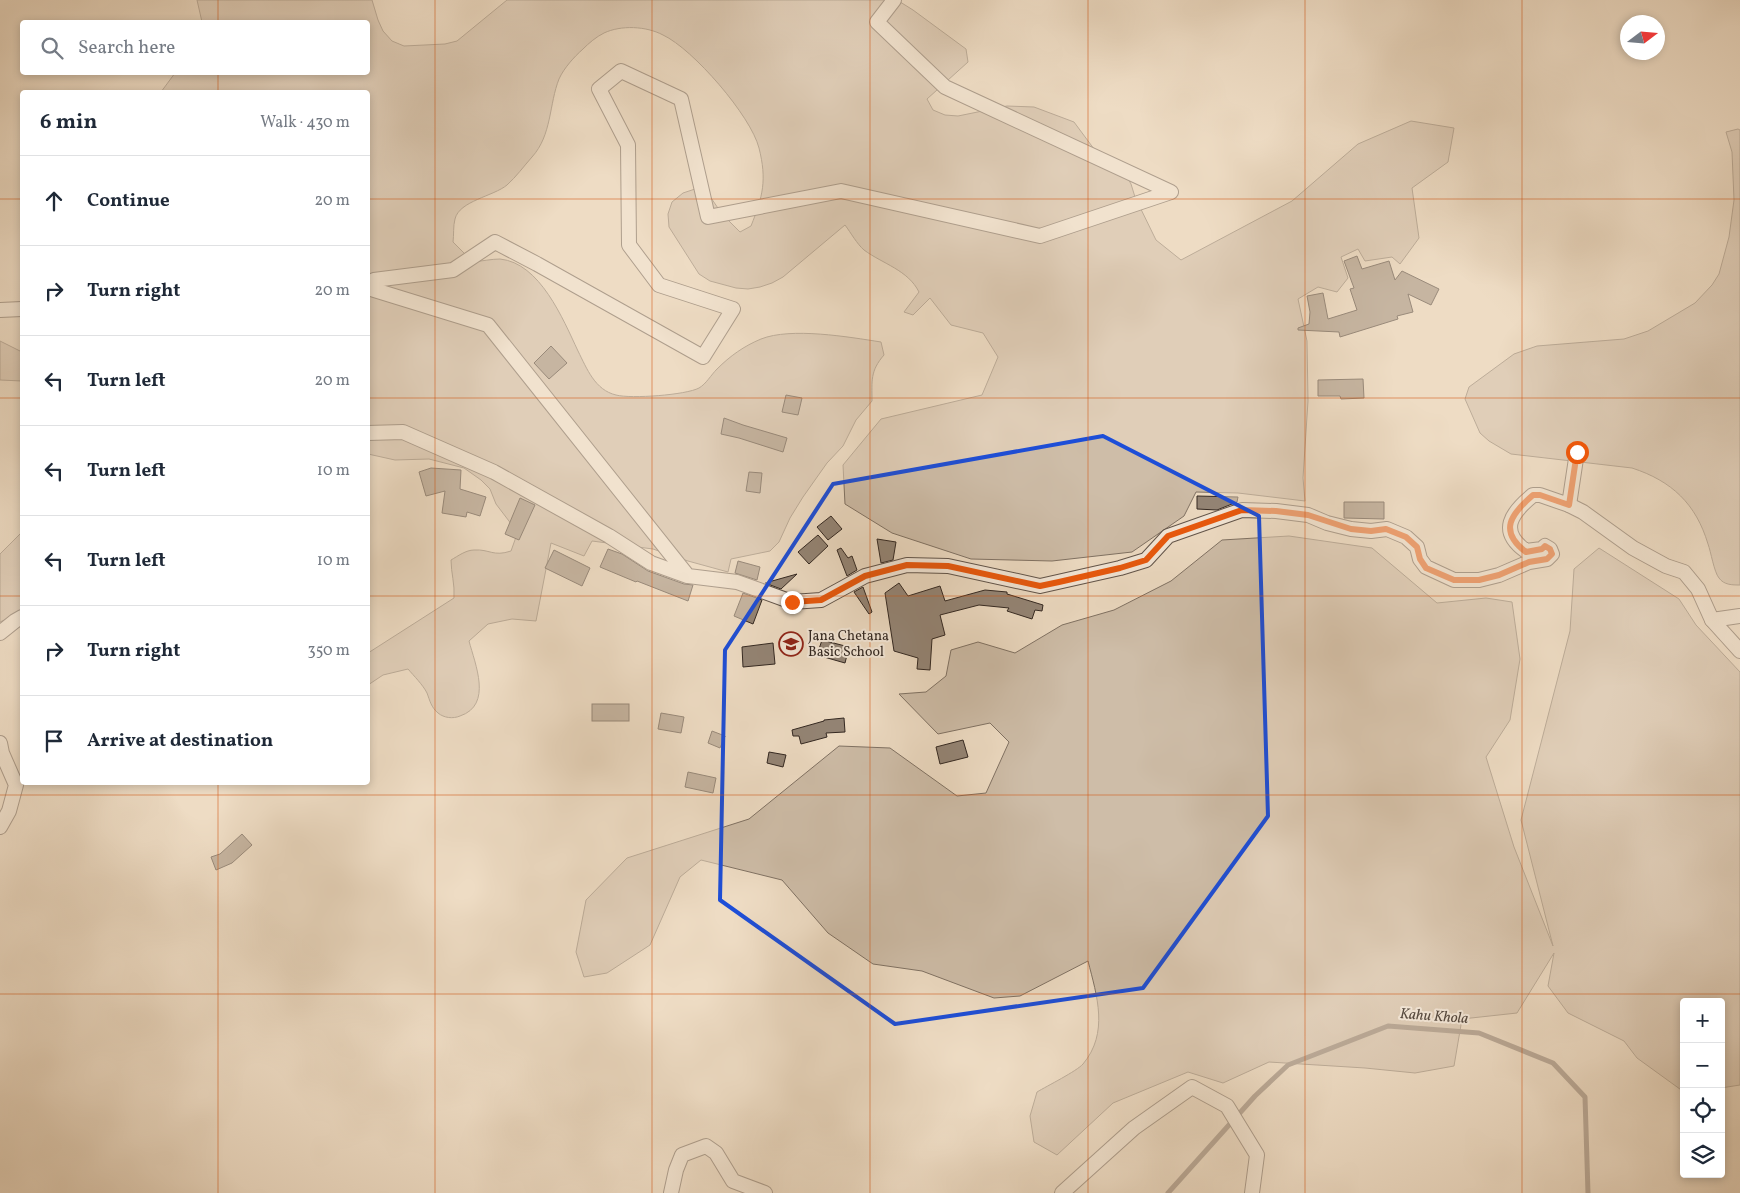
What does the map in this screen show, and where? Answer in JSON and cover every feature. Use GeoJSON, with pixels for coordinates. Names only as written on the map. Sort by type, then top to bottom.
{"type":"FeatureCollection","features":[{"type":"Feature","properties":{"kind":"street"},"geometry":{"type":"LineString","coordinates":[[370,284],[374,280],[453,270],[495,242],[703,357],[733,309],[659,285],[629,245],[628,146],[599,89],[621,71],[682,99],[708,217],[841,191],[1040,236],[1171,192],[945,87],[876,22],[894,0]]}},
{"type":"Feature","properties":{"kind":"street"},"geometry":{"type":"LineString","coordinates":[[370,287],[488,324],[688,576]]}},
{"type":"Feature","properties":{"kind":"street"},"geometry":{"type":"LineString","coordinates":[[370,432],[403,432],[494,472],[609,536],[651,563],[688,576],[736,582],[792,602],[821,600],[865,576],[907,565],[948,566],[1040,586],[1120,568],[1146,560],[1168,536],[1242,510],[1276,511],[1308,515],[1351,529],[1371,531],[1386,529],[1406,537],[1417,547],[1420,559],[1426,568],[1454,580],[1479,580],[1499,575],[1529,562],[1547,559],[1552,554],[1550,549],[1545,546],[1542,549],[1526,552],[1510,535],[1511,524],[1516,510],[1533,495],[1540,495],[1583,512],[1619,539],[1642,553],[1666,566],[1684,572],[1698,589],[1712,620],[1740,651]]}},
{"type":"Feature","properties":{"kind":"street"},"geometry":{"type":"LineString","coordinates":[[1569,505],[1577,452]]}},
{"type":"Feature","properties":{"kind":"street"},"geometry":{"type":"LineString","coordinates":[[1712,620],[1740,616]]}},
{"type":"Feature","properties":{"kind":"street"},"geometry":{"type":"LineString","coordinates":[[0,633],[20,618]]}},
{"type":"Feature","properties":{"kind":"street"},"geometry":{"type":"LineString","coordinates":[[0,743],[2,753],[16,785],[9,812],[0,827]]}},
{"type":"Feature","properties":{"kind":"street"},"geometry":{"type":"LineString","coordinates":[[1062,1193],[1134,1128],[1192,1087],[1227,1106],[1257,1155],[1252,1193]]}},
{"type":"Feature","properties":{"kind":"street"},"geometry":{"type":"LineString","coordinates":[[671,1193],[676,1170],[682,1155],[706,1146],[716,1153],[733,1181],[765,1193]]}},
{"type":"Feature","properties":{"kind":"highlighted area"},"geometry":{"type":"Polygon","coordinates":[[[1103,436],[1259,516],[1268,816],[1143,988],[895,1024],[720,900],[725,650],[833,484],[1103,436]]]}},
{"type":"Feature","properties":{"kind":"shaded area"},"geometry":{"type":"Polygon","coordinates":[[[197,0],[372,0],[383,31],[392,41],[404,46],[445,44],[457,41],[507,0],[897,0],[966,49],[968,62],[927,99],[933,110],[945,115],[958,116],[1007,106],[1034,107],[1074,122],[1097,153],[1120,165],[1131,184],[1135,197],[1156,240],[1181,260],[1292,201],[1358,144],[1411,121],[1454,128],[1448,162],[1412,188],[1419,238],[1400,264],[1392,257],[1365,261],[1358,249],[1341,257],[1348,278],[1337,292],[1318,287],[1298,299],[1307,341],[1308,401],[1303,478],[1305,501],[1238,493],[1196,492],[1184,516],[1132,552],[1052,561],[971,559],[892,533],[845,504],[843,465],[881,419],[982,395],[998,357],[983,333],[951,325],[930,298],[913,315],[904,312],[919,292],[914,284],[902,273],[864,250],[856,242],[845,225],[783,277],[772,283],[748,289],[736,288],[710,281],[699,274],[669,227],[668,214],[672,202],[683,193],[695,189],[707,192],[722,214],[740,232],[751,226],[761,197],[763,179],[759,148],[754,135],[733,102],[704,68],[690,54],[663,35],[641,28],[626,28],[611,30],[601,35],[590,42],[576,56],[561,75],[547,129],[532,157],[507,185],[470,203],[458,213],[454,222],[453,242],[473,262],[500,259],[514,263],[538,281],[557,309],[585,365],[597,384],[602,389],[616,395],[633,397],[658,396],[683,393],[699,388],[722,364],[738,352],[761,339],[773,335],[820,334],[881,342],[884,355],[874,371],[872,401],[856,420],[843,446],[827,463],[803,497],[790,518],[779,542],[770,551],[731,559],[728,572],[653,549],[592,541],[584,556],[551,543],[536,621],[512,619],[488,624],[469,641],[477,672],[479,694],[476,703],[470,711],[454,718],[449,718],[440,715],[436,711],[425,690],[408,669],[383,675],[370,684],[370,652],[454,598],[451,560],[471,550],[496,553],[511,551],[516,537],[512,525],[496,504],[490,489],[464,468],[429,459],[395,460],[370,454],[370,90],[162,90],[174,75],[370,75],[370,20],[202,20],[197,0]]]}},
{"type":"Feature","properties":{"kind":"shaded area"},"geometry":{"type":"Polygon","coordinates":[[[1740,130],[1740,585],[1731,585],[1719,578],[1697,517],[1670,487],[1646,473],[1632,468],[1511,454],[1489,441],[1480,433],[1465,399],[1469,387],[1514,354],[1537,346],[1624,339],[1648,331],[1695,303],[1712,285],[1719,274],[1729,237],[1734,200],[1732,152],[1726,132],[1740,130]]]}},
{"type":"Feature","properties":{"kind":"shaded area"},"geometry":{"type":"Polygon","coordinates":[[[0,341],[20,351],[20,381],[0,380],[0,341]]]}},
{"type":"Feature","properties":{"kind":"shaded area"},"geometry":{"type":"Polygon","coordinates":[[[20,534],[20,613],[0,622],[0,554],[20,534]]]}},
{"type":"Feature","properties":{"kind":"shaded area"},"geometry":{"type":"Polygon","coordinates":[[[1289,536],[1372,548],[1437,603],[1486,598],[1512,602],[1520,659],[1510,720],[1486,757],[1514,847],[1553,946],[1521,820],[1570,631],[1574,569],[1599,548],[1679,599],[1696,625],[1740,672],[1740,1085],[1725,1087],[1725,998],[1680,998],[1680,1089],[1637,1058],[1624,1041],[1568,1013],[1548,986],[1554,953],[1517,1013],[1462,1019],[1454,1066],[1415,1073],[1269,1062],[1223,1083],[1188,1072],[1113,1103],[1057,1155],[1034,1142],[1030,1116],[1037,1092],[1080,1067],[1091,1052],[1096,1040],[1099,1014],[1088,961],[1020,996],[994,998],[922,971],[873,964],[828,933],[782,880],[701,860],[680,877],[650,945],[607,973],[584,977],[576,952],[586,900],[627,858],[749,819],[839,746],[890,748],[957,796],[986,793],[1009,742],[990,723],[938,734],[899,694],[926,692],[946,676],[951,650],[978,642],[1015,653],[1062,625],[1114,610],[1171,581],[1222,540],[1289,536]]]}},
{"type":"Feature","properties":{"kind":"building"},"geometry":{"type":"Polygon","coordinates":[[[1357,256],[1362,269],[1389,261],[1395,280],[1402,271],[1439,289],[1431,305],[1408,294],[1413,312],[1397,316],[1398,319],[1340,337],[1339,332],[1298,330],[1298,328],[1309,324],[1310,312],[1307,296],[1323,293],[1328,319],[1357,310],[1350,289],[1354,288],[1344,261],[1357,256]]]}},
{"type":"Feature","properties":{"kind":"building"},"geometry":{"type":"Polygon","coordinates":[[[551,346],[567,363],[549,379],[534,363],[551,346]]]}},
{"type":"Feature","properties":{"kind":"building"},"geometry":{"type":"Polygon","coordinates":[[[1363,379],[1364,398],[1341,399],[1340,396],[1318,396],[1318,380],[1363,379]]]}},
{"type":"Feature","properties":{"kind":"building"},"geometry":{"type":"Polygon","coordinates":[[[786,395],[802,398],[798,415],[782,412],[786,395]]]}},
{"type":"Feature","properties":{"kind":"building"},"geometry":{"type":"Polygon","coordinates":[[[724,418],[787,438],[783,452],[721,434],[724,418]]]}},
{"type":"Feature","properties":{"kind":"building"},"geometry":{"type":"Polygon","coordinates":[[[431,468],[461,470],[460,489],[486,497],[480,516],[467,512],[466,517],[442,513],[445,491],[426,496],[419,472],[431,468]]]}},
{"type":"Feature","properties":{"kind":"building"},"geometry":{"type":"Polygon","coordinates":[[[749,472],[762,473],[760,493],[746,491],[749,472]]]}},
{"type":"Feature","properties":{"kind":"building"},"geometry":{"type":"Polygon","coordinates":[[[1197,496],[1238,497],[1237,502],[1217,510],[1197,509],[1197,496]]]}},
{"type":"Feature","properties":{"kind":"building"},"geometry":{"type":"Polygon","coordinates":[[[520,498],[535,505],[519,540],[505,534],[520,498]]]}},
{"type":"Feature","properties":{"kind":"building"},"geometry":{"type":"Polygon","coordinates":[[[1344,502],[1384,502],[1384,519],[1344,518],[1344,502]]]}},
{"type":"Feature","properties":{"kind":"building"},"geometry":{"type":"Polygon","coordinates":[[[831,516],[842,529],[828,540],[817,527],[831,516]]]}},
{"type":"Feature","properties":{"kind":"building"},"geometry":{"type":"Polygon","coordinates":[[[818,535],[828,546],[809,564],[798,552],[818,535]]]}},
{"type":"Feature","properties":{"kind":"building"},"geometry":{"type":"Polygon","coordinates":[[[877,539],[896,542],[893,560],[881,563],[877,539]]]}},
{"type":"Feature","properties":{"kind":"building"},"geometry":{"type":"Polygon","coordinates":[[[841,548],[848,558],[852,556],[857,570],[847,576],[837,550],[841,548]]]}},
{"type":"Feature","properties":{"kind":"building"},"geometry":{"type":"Polygon","coordinates":[[[608,549],[622,554],[648,571],[684,584],[693,585],[688,601],[600,567],[608,549]]]}},
{"type":"Feature","properties":{"kind":"building"},"geometry":{"type":"Polygon","coordinates":[[[554,550],[590,568],[582,586],[545,568],[554,550]]]}},
{"type":"Feature","properties":{"kind":"building"},"geometry":{"type":"Polygon","coordinates":[[[738,561],[760,567],[757,580],[735,573],[738,561]]]}},
{"type":"Feature","properties":{"kind":"building"},"geometry":{"type":"Polygon","coordinates":[[[797,574],[781,589],[765,583],[797,574]]]}},
{"type":"Feature","properties":{"kind":"building"},"geometry":{"type":"Polygon","coordinates":[[[899,583],[908,596],[940,586],[945,601],[985,590],[1007,592],[1007,594],[1043,605],[1042,611],[1035,610],[1032,619],[1007,611],[1009,608],[979,605],[940,615],[945,635],[932,639],[930,670],[917,669],[918,658],[894,651],[885,593],[899,583]]]}},
{"type":"Feature","properties":{"kind":"building"},"geometry":{"type":"Polygon","coordinates":[[[863,587],[872,612],[869,614],[854,592],[863,587]]]}},
{"type":"Feature","properties":{"kind":"building"},"geometry":{"type":"Polygon","coordinates":[[[743,593],[762,600],[753,624],[734,616],[743,593]]]}},
{"type":"Feature","properties":{"kind":"building"},"geometry":{"type":"Polygon","coordinates":[[[822,640],[849,647],[845,663],[817,655],[822,640]]]}},
{"type":"Feature","properties":{"kind":"building"},"geometry":{"type":"Polygon","coordinates":[[[773,643],[775,664],[743,667],[742,647],[773,643]]]}},
{"type":"Feature","properties":{"kind":"building"},"geometry":{"type":"Polygon","coordinates":[[[592,704],[629,704],[629,721],[592,721],[592,704]]]}},
{"type":"Feature","properties":{"kind":"building"},"geometry":{"type":"Polygon","coordinates":[[[661,713],[684,717],[681,733],[658,729],[661,713]]]}},
{"type":"Feature","properties":{"kind":"building"},"geometry":{"type":"Polygon","coordinates":[[[844,718],[845,732],[826,733],[827,737],[801,744],[799,736],[793,736],[792,730],[824,720],[844,718]]]}},
{"type":"Feature","properties":{"kind":"building"},"geometry":{"type":"Polygon","coordinates":[[[712,731],[725,736],[720,748],[708,743],[712,731]]]}},
{"type":"Feature","properties":{"kind":"building"},"geometry":{"type":"Polygon","coordinates":[[[963,740],[968,757],[940,764],[936,747],[963,740]]]}},
{"type":"Feature","properties":{"kind":"building"},"geometry":{"type":"Polygon","coordinates":[[[769,752],[786,755],[783,767],[767,763],[769,752]]]}},
{"type":"Feature","properties":{"kind":"building"},"geometry":{"type":"Polygon","coordinates":[[[688,772],[716,778],[713,793],[685,787],[688,772]]]}},
{"type":"Feature","properties":{"kind":"building"},"geometry":{"type":"Polygon","coordinates":[[[242,834],[252,845],[232,863],[216,870],[211,857],[220,854],[242,834]]]}},
{"type":"Feature","properties":{"kind":"waterway","name":"Kahu Khola"},"geometry":{"type":"LineString","coordinates":[[1168,1193],[1255,1096],[1288,1065],[1388,1026],[1479,1033],[1553,1063],[1585,1097],[1588,1193]]}},
{"type":"Feature","properties":{"kind":"place","name":"Jana Chetana Basic School"},"geometry":{"type":"Point","coordinates":[791,644]}},
{"type":"Feature","properties":{"kind":"route"},"geometry":{"type":"LineString","coordinates":[[792,602],[821,600],[865,576],[907,565],[948,566],[1040,586],[1120,568],[1146,560],[1168,536],[1242,510],[1276,511],[1308,515],[1351,529],[1371,531],[1386,529],[1406,537],[1417,547],[1420,559],[1426,568],[1454,580],[1479,580],[1499,575],[1529,562],[1547,559],[1552,554],[1550,549],[1545,546],[1542,549],[1526,552],[1510,535],[1511,524],[1516,510],[1533,495],[1540,495],[1569,505],[1577,452]]}}]}
